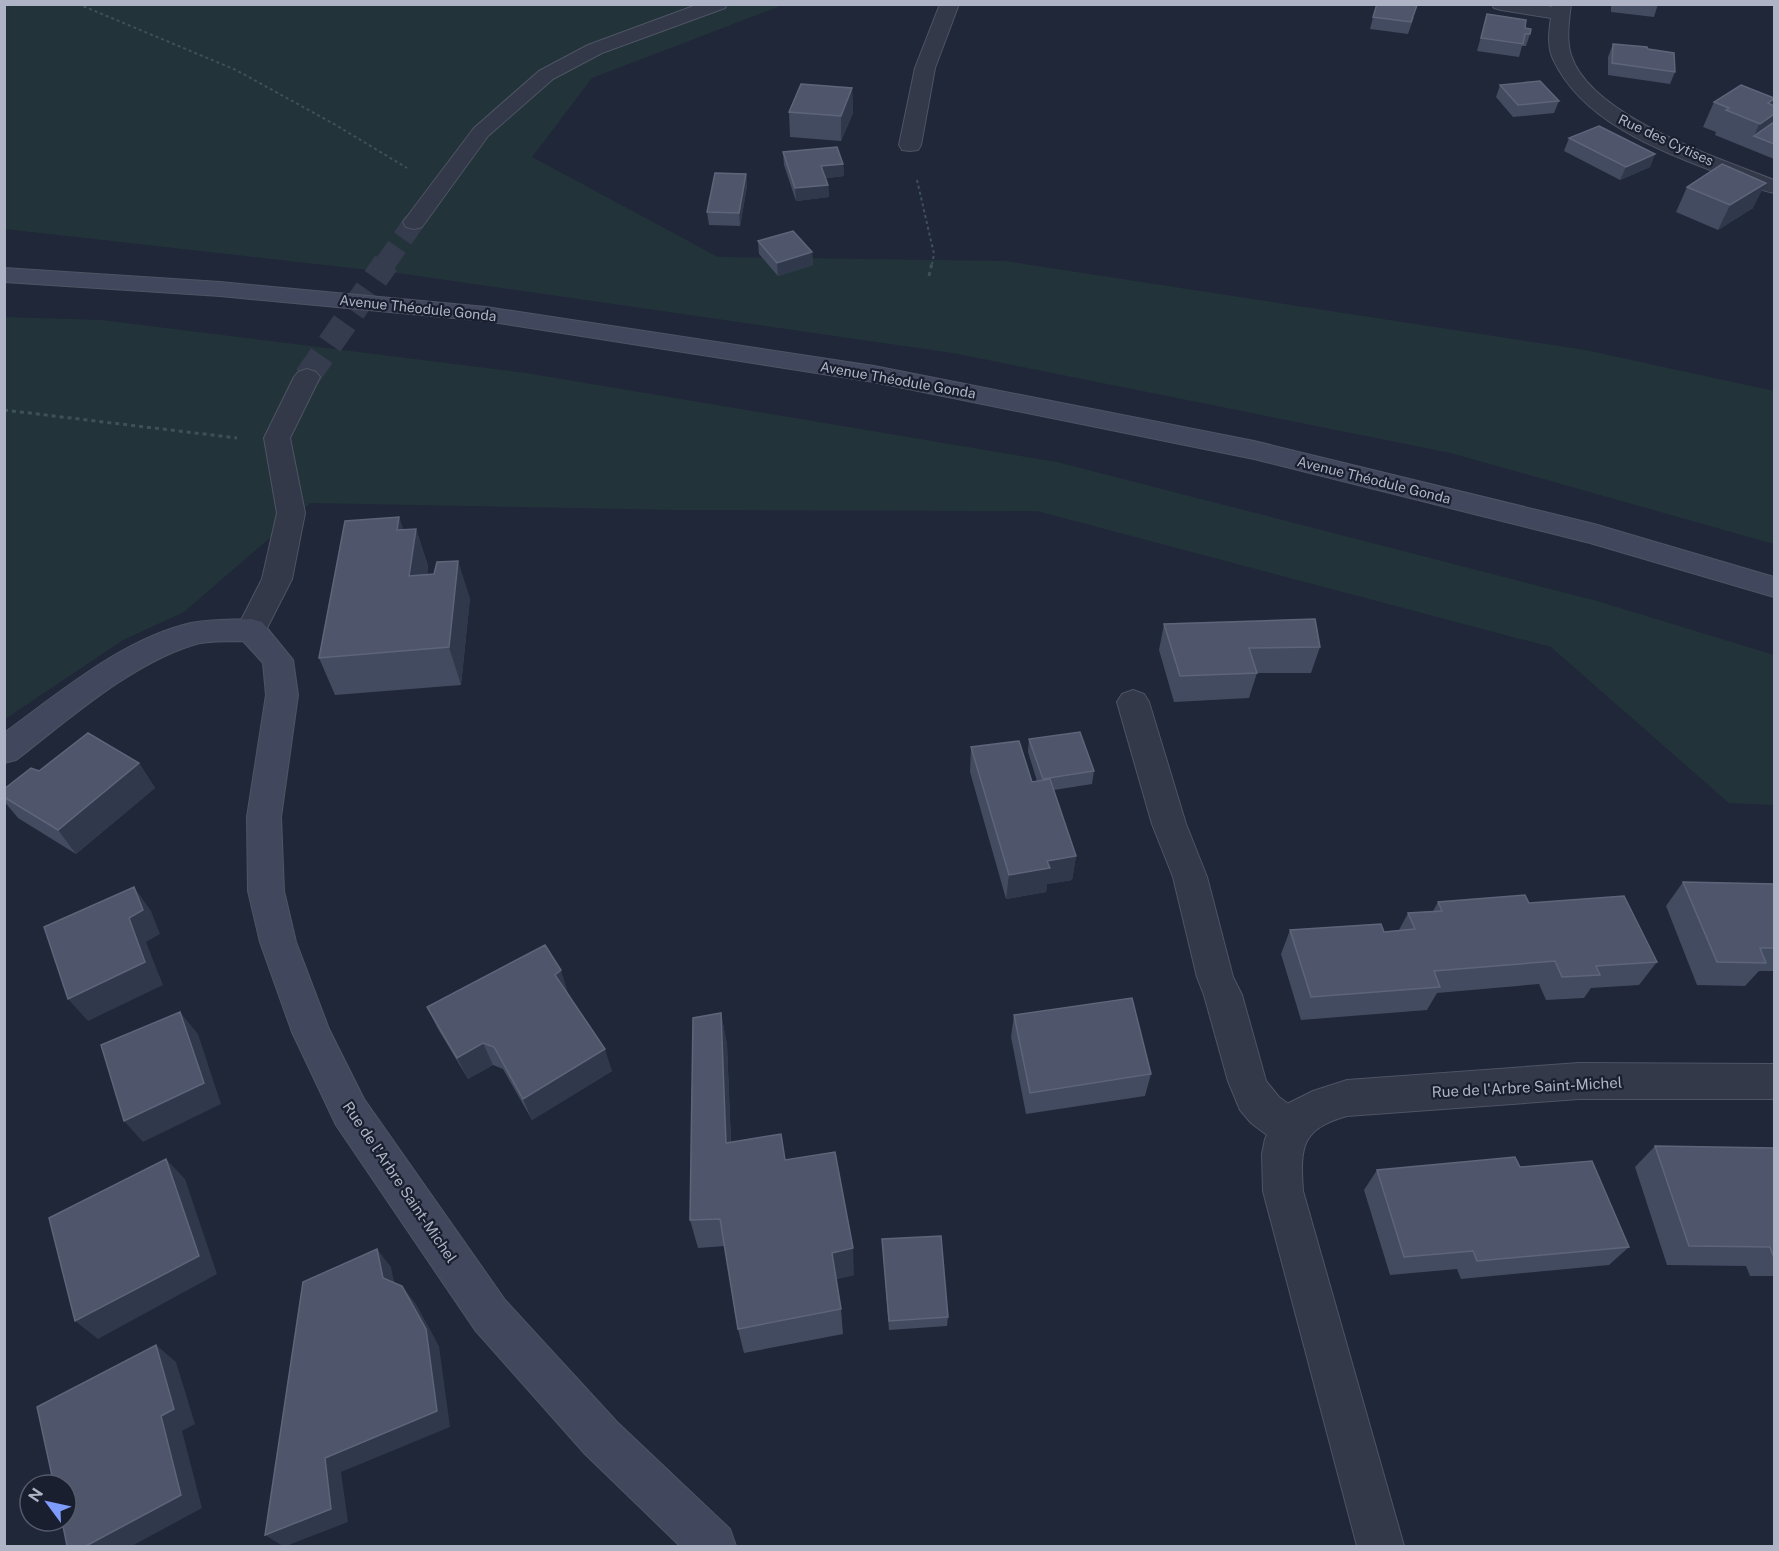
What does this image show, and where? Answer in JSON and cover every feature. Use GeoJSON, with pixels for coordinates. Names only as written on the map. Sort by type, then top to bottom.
{"type":"FeatureCollection","features":[{"type":"Feature","properties":{"kind":"main road","name":"Avenue Théodule Gonda"},"geometry":{"type":"LineString","coordinates":[[4,275],[220,289],[486,314],[874,374],[1254,450],[1594,534],[1774,587]]}},
{"type":"Feature","properties":{"kind":"main road"},"geometry":{"type":"LineString","coordinates":[[4,751],[72,701],[132,662],[189,635],[251,630]]}},
{"type":"Feature","properties":{"kind":"main road","name":"Rue de l'Arbre Saint-Michel"},"geometry":{"type":"LineString","coordinates":[[251,630],[278,660],[282,695],[264,817],[266,891],[278,942],[311,1032],[350,1112],[490,1315],[601,1438],[713,1546]]}},
{"type":"Feature","properties":{"kind":"street"},"geometry":{"type":"LineString","coordinates":[[414,222],[481,132],[546,75],[596,49],[718,4]]}},
{"type":"Feature","properties":{"kind":"street"},"geometry":{"type":"LineString","coordinates":[[909,144],[926,68],[950,4]]}},
{"type":"Feature","properties":{"kind":"street"},"geometry":{"type":"LineString","coordinates":[[1501,4],[1562,9]]}},
{"type":"Feature","properties":{"kind":"street","name":"Rue des Cytises"},"geometry":{"type":"LineString","coordinates":[[1562,9],[1562,57],[1577,85],[1615,116],[1668,144],[1774,187]]}},
{"type":"Feature","properties":{"kind":"street"},"geometry":{"type":"LineString","coordinates":[[251,630],[278,579],[291,513],[277,438],[307,376]]}},
{"type":"Feature","properties":{"kind":"street"},"geometry":{"type":"LineString","coordinates":[[1133,702],[1169,824],[1190,877],[1215,977],[1223,995],[1247,1081],[1254,1097],[1264,1110],[1289,1128],[1283,1140],[1281,1168],[1283,1191],[1380,1546]]}},
{"type":"Feature","properties":{"kind":"street","name":"Rue de l'Arbre Saint-Michel"},"geometry":{"type":"LineString","coordinates":[[1289,1128],[1298,1119],[1320,1105],[1347,1098],[1579,1082],[1774,1082]]}},
{"type":"Feature","properties":{"kind":"path"},"geometry":{"type":"LineString","coordinates":[[78,4],[236,70],[334,124],[416,174],[437,191]]}},
{"type":"Feature","properties":{"kind":"path"},"geometry":{"type":"LineString","coordinates":[[909,144],[934,254],[929,276]]}},
{"type":"Feature","properties":{"kind":"path"},"geometry":{"type":"LineString","coordinates":[[4,410],[221,437],[277,438]]}},
{"type":"Feature","properties":{"kind":"shaded area"},"geometry":{"type":"Polygon","coordinates":[[[4,5],[783,5],[592,78],[532,157],[718,257],[1005,261],[1585,350],[1774,391],[1774,544],[1451,453],[953,353],[405,274],[5,229],[4,5]]]}},
{"type":"Feature","properties":{"kind":"shaded area"},"geometry":{"type":"Polygon","coordinates":[[[5,317],[101,320],[526,373],[1057,462],[1597,601],[1774,655],[1774,805],[1729,803],[1551,647],[1037,511],[677,510],[310,503],[184,612],[123,640],[5,719],[5,317]]]}},
{"type":"Feature","properties":{"kind":"building"},"geometry":{"type":"Polygon","coordinates":[[[1377,4],[1417,5],[1411,22],[1373,17],[1377,4]]]}},
{"type":"Feature","properties":{"kind":"building"},"geometry":{"type":"Polygon","coordinates":[[[1487,14],[1526,20],[1525,28],[1531,29],[1530,34],[1525,34],[1523,44],[1481,38],[1487,14]]]}},
{"type":"Feature","properties":{"kind":"building"},"geometry":{"type":"Polygon","coordinates":[[[1613,44],[1647,47],[1674,53],[1675,72],[1612,63],[1613,44]]]}},
{"type":"Feature","properties":{"kind":"building"},"geometry":{"type":"Polygon","coordinates":[[[1540,81],[1559,101],[1518,105],[1500,85],[1540,81]]]}},
{"type":"Feature","properties":{"kind":"building"},"geometry":{"type":"Polygon","coordinates":[[[801,84],[852,88],[841,116],[789,112],[801,84]]]}},
{"type":"Feature","properties":{"kind":"building"},"geometry":{"type":"Polygon","coordinates":[[[1741,85],[1774,98],[1768,103],[1774,106],[1774,114],[1760,124],[1726,110],[1729,108],[1714,102],[1741,85]]]}},
{"type":"Feature","properties":{"kind":"building"},"geometry":{"type":"Polygon","coordinates":[[[1774,122],[1774,144],[1754,136],[1774,122]]]}},
{"type":"Feature","properties":{"kind":"building"},"geometry":{"type":"Polygon","coordinates":[[[1599,126],[1655,154],[1626,167],[1569,138],[1599,126]]]}},
{"type":"Feature","properties":{"kind":"building"},"geometry":{"type":"Polygon","coordinates":[[[837,147],[843,164],[821,166],[828,185],[795,188],[783,152],[837,147]]]}},
{"type":"Feature","properties":{"kind":"building"},"geometry":{"type":"Polygon","coordinates":[[[1722,164],[1766,183],[1730,205],[1687,187],[1722,164]]]}},
{"type":"Feature","properties":{"kind":"building"},"geometry":{"type":"Polygon","coordinates":[[[715,173],[746,174],[739,213],[707,212],[715,173]]]}},
{"type":"Feature","properties":{"kind":"building"},"geometry":{"type":"Polygon","coordinates":[[[793,231],[812,252],[777,263],[758,241],[793,231]]]}},
{"type":"Feature","properties":{"kind":"building"},"geometry":{"type":"Polygon","coordinates":[[[399,517],[397,530],[416,529],[409,576],[434,574],[437,562],[458,561],[449,647],[319,658],[345,521],[399,517]]]}},
{"type":"Feature","properties":{"kind":"building"},"geometry":{"type":"Polygon","coordinates":[[[1315,619],[1320,647],[1249,648],[1257,673],[1180,676],[1164,624],[1315,619]]]}},
{"type":"Feature","properties":{"kind":"building"},"geometry":{"type":"Polygon","coordinates":[[[1080,732],[1094,771],[1043,779],[1029,739],[1080,732]]]}},
{"type":"Feature","properties":{"kind":"building"},"geometry":{"type":"Polygon","coordinates":[[[88,733],[139,763],[58,830],[4,797],[4,789],[31,768],[39,771],[88,733]]]}},
{"type":"Feature","properties":{"kind":"building"},"geometry":{"type":"Polygon","coordinates":[[[1019,741],[1032,782],[1050,779],[1076,856],[1047,861],[1050,868],[1009,875],[971,747],[1019,741]]]}},
{"type":"Feature","properties":{"kind":"building"},"geometry":{"type":"Polygon","coordinates":[[[1683,882],[1774,884],[1774,948],[1760,948],[1766,963],[1717,962],[1683,882]]]}},
{"type":"Feature","properties":{"kind":"building"},"geometry":{"type":"Polygon","coordinates":[[[134,887],[143,910],[129,918],[145,962],[68,999],[44,927],[134,887]]]}},
{"type":"Feature","properties":{"kind":"building"},"geometry":{"type":"Polygon","coordinates":[[[1525,895],[1529,903],[1624,896],[1657,962],[1596,966],[1600,975],[1562,977],[1555,961],[1434,971],[1440,987],[1311,997],[1290,930],[1381,924],[1384,932],[1415,929],[1408,913],[1442,911],[1438,902],[1525,895]]]}},
{"type":"Feature","properties":{"kind":"building"},"geometry":{"type":"Polygon","coordinates":[[[545,945],[561,970],[555,975],[605,1049],[523,1099],[494,1047],[483,1043],[457,1058],[427,1007],[545,945]]]}},
{"type":"Feature","properties":{"kind":"building"},"geometry":{"type":"Polygon","coordinates":[[[1132,998],[1151,1074],[1030,1093],[1014,1015],[1132,998]]]}},
{"type":"Feature","properties":{"kind":"building"},"geometry":{"type":"Polygon","coordinates":[[[180,1012],[204,1083],[124,1121],[101,1045],[180,1012]]]}},
{"type":"Feature","properties":{"kind":"building"},"geometry":{"type":"Polygon","coordinates":[[[721,1013],[726,1143],[781,1134],[785,1160],[835,1152],[853,1248],[832,1253],[841,1309],[738,1329],[720,1219],[690,1220],[693,1018],[721,1013]]]}},
{"type":"Feature","properties":{"kind":"building"},"geometry":{"type":"Polygon","coordinates":[[[1655,1146],[1774,1148],[1774,1258],[1770,1247],[1689,1246],[1655,1146]]]}},
{"type":"Feature","properties":{"kind":"building"},"geometry":{"type":"Polygon","coordinates":[[[1515,1157],[1520,1167],[1592,1161],[1629,1247],[1477,1261],[1473,1251],[1404,1257],[1377,1170],[1515,1157]]]}},
{"type":"Feature","properties":{"kind":"building"},"geometry":{"type":"Polygon","coordinates":[[[166,1159],[199,1256],[75,1321],[49,1218],[166,1159]]]}},
{"type":"Feature","properties":{"kind":"building"},"geometry":{"type":"Polygon","coordinates":[[[941,1236],[948,1317],[889,1321],[882,1239],[941,1236]]]}},
{"type":"Feature","properties":{"kind":"building"},"geometry":{"type":"Polygon","coordinates":[[[377,1249],[383,1278],[402,1286],[426,1329],[437,1411],[325,1458],[331,1509],[265,1535],[303,1282],[377,1249]]]}},
{"type":"Feature","properties":{"kind":"building"},"geometry":{"type":"Polygon","coordinates":[[[156,1345],[174,1409],[161,1416],[181,1495],[86,1546],[67,1546],[64,1533],[78,1533],[78,1473],[51,1473],[37,1407],[156,1345]]]}},
{"type":"Feature","properties":{"kind":"tunnel"},"geometry":{"type":"LineString","coordinates":[[385,264],[414,222]]}},
{"type":"Feature","properties":{"kind":"tunnel"},"geometry":{"type":"LineString","coordinates":[[307,377],[386,263]]}}]}
